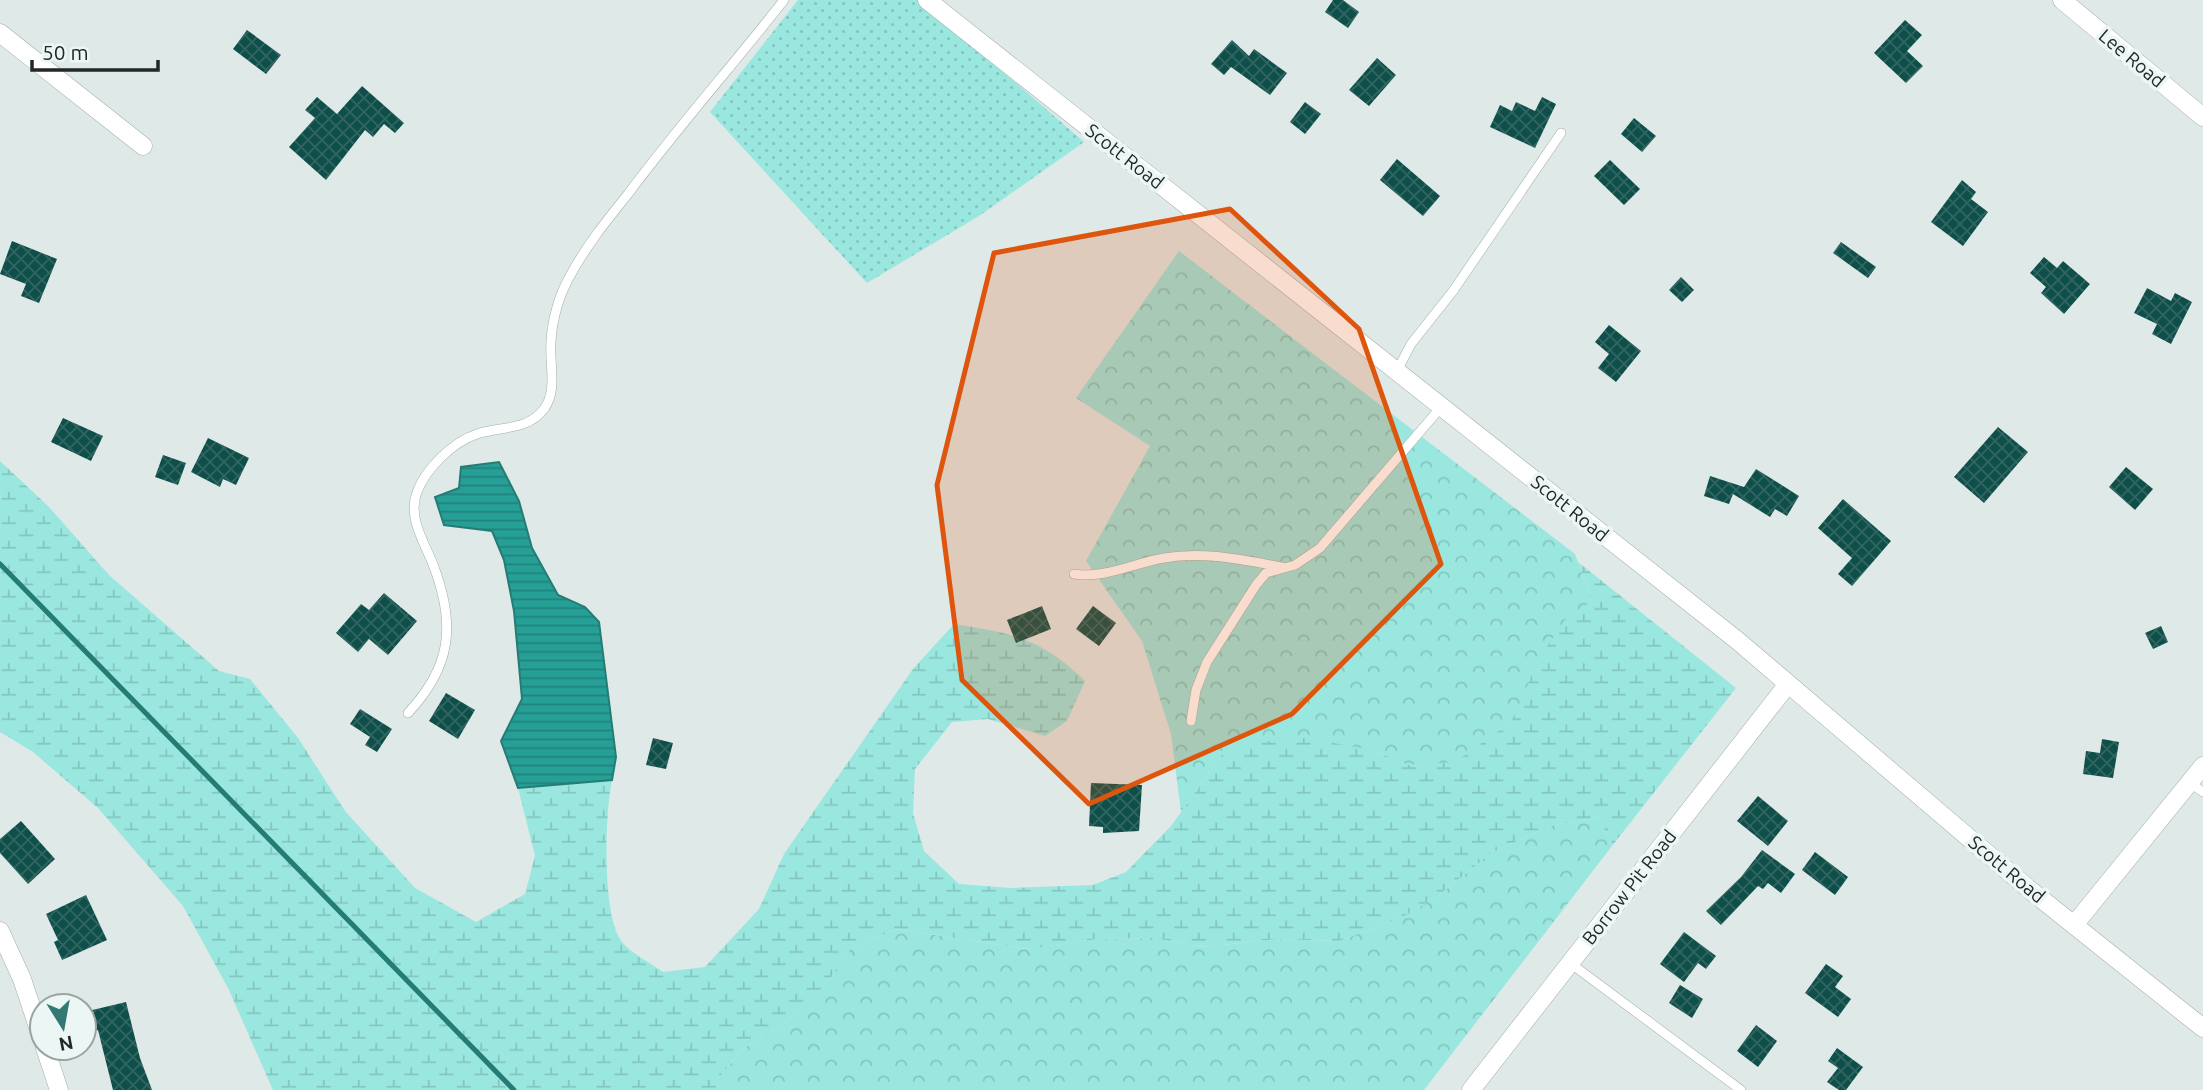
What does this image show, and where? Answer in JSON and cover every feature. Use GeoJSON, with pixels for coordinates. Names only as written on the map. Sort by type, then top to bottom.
{"type":"FeatureCollection","features":[{"type":"Feature","properties":{"kind":"street","name":"Scott Road"},"geometry":{"type":"LineString","coordinates":[[927,0],[1442,406],[1788,684],[2074,925],[2203,1028]]}},
{"type":"Feature","properties":{"kind":"street","name":"Lee Road"},"geometry":{"type":"LineString","coordinates":[[2062,0],[2203,117]]}},
{"type":"Feature","properties":{"kind":"street"},"geometry":{"type":"LineString","coordinates":[[0,33],[144,146]]}},
{"type":"Feature","properties":{"kind":"street","name":"Borrow Pit Road"},"geometry":{"type":"LineString","coordinates":[[1471,1090],[1788,684]]}},
{"type":"Feature","properties":{"kind":"street"},"geometry":{"type":"LineString","coordinates":[[2074,925],[2196,787],[2203,766]]}},
{"type":"Feature","properties":{"kind":"street"},"geometry":{"type":"LineString","coordinates":[[0,931],[28,997]]}},
{"type":"Feature","properties":{"kind":"street"},"geometry":{"type":"LineString","coordinates":[[50,1062],[59,1090]]}},
{"type":"Feature","properties":{"kind":"lane"},"geometry":{"type":"LineString","coordinates":[[408,713],[433,685],[445,651],[441,593],[414,516],[418,491],[448,451],[460,442],[477,434],[523,425],[545,408],[552,389],[551,342],[554,320],[568,279],[585,250],[654,159],[784,0]]}},
{"type":"Feature","properties":{"kind":"lane"},"geometry":{"type":"LineString","coordinates":[[1397,371],[1411,344],[1453,291],[1562,133]]}},
{"type":"Feature","properties":{"kind":"lane"},"geometry":{"type":"LineString","coordinates":[[1191,721],[1196,690],[1207,662],[1256,585],[1266,573],[1295,565],[1320,548],[1442,406]]}},
{"type":"Feature","properties":{"kind":"lane"},"geometry":{"type":"LineString","coordinates":[[1074,574],[1089,576],[1163,558],[1194,555],[1283,567]]}},
{"type":"Feature","properties":{"kind":"lane"},"geometry":{"type":"LineString","coordinates":[[1570,963],[1741,1090]]}},
{"type":"Feature","properties":{"kind":"highlighted area"},"geometry":{"type":"Polygon","coordinates":[[[1230,209],[1359,329],[1441,564],[1292,714],[1089,804],[962,680],[937,485],[994,253],[1230,209]]]}},
{"type":"Feature","properties":{"kind":"green space"},"geometry":{"type":"Polygon","coordinates":[[[798,0],[920,0],[1084,142],[979,216],[867,283],[710,112],[798,0]]]}},
{"type":"Feature","properties":{"kind":"green space"},"geometry":{"type":"Polygon","coordinates":[[[1179,251],[1575,554],[1592,602],[1567,618],[1511,722],[1455,763],[1408,765],[1373,750],[1222,755],[1181,812],[1171,734],[1142,641],[1086,561],[1150,446],[1076,398],[1179,251]]]}},
{"type":"Feature","properties":{"kind":"green space"},"geometry":{"type":"Polygon","coordinates":[[[0,461],[49,507],[109,575],[219,671],[250,679],[298,738],[345,811],[415,888],[476,922],[525,894],[535,856],[518,788],[612,780],[607,861],[614,925],[620,939],[628,948],[663,972],[705,967],[759,909],[784,854],[913,669],[954,624],[1025,640],[1055,656],[1085,681],[1067,721],[1045,736],[988,719],[952,722],[915,769],[913,813],[924,851],[959,884],[1011,888],[1093,885],[1126,872],[1171,826],[1222,755],[1249,743],[1305,738],[1373,750],[1408,765],[1455,762],[1511,722],[1539,659],[1566,618],[1592,602],[1578,562],[1736,688],[1612,846],[1599,817],[1550,826],[1491,853],[1438,896],[1403,917],[1339,941],[1277,939],[1203,947],[1154,938],[1097,939],[1027,949],[896,929],[850,949],[825,986],[791,1018],[743,1049],[717,1080],[717,1090],[273,1090],[228,988],[183,906],[98,808],[33,752],[0,732],[0,461]]]}},
{"type":"Feature","properties":{"kind":"green space"},"geometry":{"type":"Polygon","coordinates":[[[1599,817],[1612,846],[1424,1090],[717,1090],[717,1080],[743,1049],[791,1018],[824,986],[850,949],[896,929],[1026,949],[1097,939],[1154,938],[1203,947],[1277,939],[1339,941],[1403,917],[1438,896],[1491,853],[1550,826],[1599,817]]]}},
{"type":"Feature","properties":{"kind":"shaded area"},"geometry":{"type":"Polygon","coordinates":[[[499,462],[519,501],[532,548],[558,595],[585,607],[599,622],[616,757],[612,780],[518,788],[501,741],[522,699],[514,611],[504,560],[492,531],[444,525],[435,497],[459,488],[461,467],[499,462]]]}},
{"type":"Feature","properties":{"kind":"building"},"geometry":{"type":"Polygon","coordinates":[[[1333,0],[1343,0],[1359,12],[1348,28],[1325,12],[1333,0]]]}},
{"type":"Feature","properties":{"kind":"building"},"geometry":{"type":"Polygon","coordinates":[[[1905,20],[1922,35],[1907,51],[1923,66],[1906,83],[1874,53],[1905,20]]]}},
{"type":"Feature","properties":{"kind":"building"},"geometry":{"type":"Polygon","coordinates":[[[247,30],[281,55],[266,74],[233,49],[247,30]]]}},
{"type":"Feature","properties":{"kind":"building"},"geometry":{"type":"Polygon","coordinates":[[[1232,40],[1249,56],[1254,49],[1287,73],[1270,95],[1231,67],[1224,75],[1211,64],[1232,40]]]}},
{"type":"Feature","properties":{"kind":"building"},"geometry":{"type":"Polygon","coordinates":[[[1377,58],[1396,75],[1369,106],[1349,90],[1377,58]]]}},
{"type":"Feature","properties":{"kind":"building"},"geometry":{"type":"Polygon","coordinates":[[[362,86],[404,123],[395,133],[384,124],[373,137],[365,130],[326,180],[289,147],[315,118],[305,110],[317,97],[337,114],[362,86]]]}},
{"type":"Feature","properties":{"kind":"building"},"geometry":{"type":"Polygon","coordinates":[[[1542,97],[1556,104],[1535,148],[1490,127],[1500,105],[1512,111],[1516,102],[1535,111],[1542,97]]]}},
{"type":"Feature","properties":{"kind":"building"},"geometry":{"type":"Polygon","coordinates":[[[1305,102],[1321,114],[1305,134],[1290,122],[1305,102]]]}},
{"type":"Feature","properties":{"kind":"building"},"geometry":{"type":"Polygon","coordinates":[[[1634,118],[1656,136],[1642,152],[1621,134],[1634,118]]]}},
{"type":"Feature","properties":{"kind":"building"},"geometry":{"type":"Polygon","coordinates":[[[1397,159],[1440,196],[1423,216],[1380,180],[1397,159]]]}},
{"type":"Feature","properties":{"kind":"building"},"geometry":{"type":"Polygon","coordinates":[[[1610,160],[1640,189],[1624,205],[1594,176],[1610,160]]]}},
{"type":"Feature","properties":{"kind":"building"},"geometry":{"type":"Polygon","coordinates":[[[1962,180],[1976,192],[1971,199],[1988,212],[1963,246],[1931,222],[1962,180]]]}},
{"type":"Feature","properties":{"kind":"building"},"geometry":{"type":"Polygon","coordinates":[[[12,241],[57,259],[39,303],[21,296],[26,284],[0,274],[12,241]]]}},
{"type":"Feature","properties":{"kind":"building"},"geometry":{"type":"Polygon","coordinates":[[[1841,242],[1876,267],[1868,278],[1833,253],[1841,242]]]}},
{"type":"Feature","properties":{"kind":"building"},"geometry":{"type":"Polygon","coordinates":[[[2044,257],[2057,268],[2063,261],[2090,284],[2064,314],[2041,293],[2046,287],[2030,273],[2044,257]]]}},
{"type":"Feature","properties":{"kind":"building"},"geometry":{"type":"Polygon","coordinates":[[[1681,277],[1694,290],[1682,302],[1669,290],[1681,277]]]}},
{"type":"Feature","properties":{"kind":"building"},"geometry":{"type":"Polygon","coordinates":[[[2147,288],[2171,301],[2175,293],[2192,302],[2171,344],[2152,334],[2157,324],[2134,313],[2147,288]]]}},
{"type":"Feature","properties":{"kind":"building"},"geometry":{"type":"Polygon","coordinates":[[[1609,325],[1641,351],[1616,382],[1598,368],[1609,354],[1595,342],[1609,325]]]}},
{"type":"Feature","properties":{"kind":"building"},"geometry":{"type":"Polygon","coordinates":[[[63,418],[103,436],[91,461],[51,442],[63,418]]]}},
{"type":"Feature","properties":{"kind":"building"},"geometry":{"type":"Polygon","coordinates":[[[1998,427],[2028,452],[1984,503],[1954,477],[1998,427]]]}},
{"type":"Feature","properties":{"kind":"building"},"geometry":{"type":"Polygon","coordinates":[[[208,438],[249,458],[236,485],[223,479],[220,487],[191,472],[208,438]]]}},
{"type":"Feature","properties":{"kind":"building"},"geometry":{"type":"Polygon","coordinates":[[[163,455],[186,463],[178,485],[155,477],[163,455]]]}},
{"type":"Feature","properties":{"kind":"building"},"geometry":{"type":"Polygon","coordinates":[[[2126,467],[2153,489],[2135,510],[2109,487],[2126,467]]]}},
{"type":"Feature","properties":{"kind":"building"},"geometry":{"type":"Polygon","coordinates":[[[1756,469],[1799,496],[1787,516],[1775,509],[1770,517],[1733,494],[1729,504],[1704,496],[1710,476],[1744,487],[1756,469]]]}},
{"type":"Feature","properties":{"kind":"building"},"geometry":{"type":"Polygon","coordinates":[[[1843,499],[1891,541],[1852,586],[1838,574],[1852,558],[1818,528],[1843,499]]]}},
{"type":"Feature","properties":{"kind":"building"},"geometry":{"type":"Polygon","coordinates":[[[384,593],[417,621],[388,655],[369,639],[358,652],[336,633],[361,604],[369,610],[384,593]]]}},
{"type":"Feature","properties":{"kind":"building"},"geometry":{"type":"Polygon","coordinates":[[[1042,606],[1051,629],[1016,643],[1007,620],[1042,606]]]}},
{"type":"Feature","properties":{"kind":"building"},"geometry":{"type":"Polygon","coordinates":[[[1093,606],[1116,623],[1099,646],[1076,629],[1093,606]]]}},
{"type":"Feature","properties":{"kind":"building"},"geometry":{"type":"Polygon","coordinates":[[[2161,626],[2168,642],[2153,649],[2145,633],[2161,626]]]}},
{"type":"Feature","properties":{"kind":"building"},"geometry":{"type":"Polygon","coordinates":[[[446,693],[475,710],[458,739],[429,721],[446,693]]]}},
{"type":"Feature","properties":{"kind":"building"},"geometry":{"type":"Polygon","coordinates":[[[360,709],[392,729],[377,752],[365,745],[370,737],[350,724],[360,709]]]}},
{"type":"Feature","properties":{"kind":"building"},"geometry":{"type":"Polygon","coordinates":[[[653,738],[673,743],[666,769],[646,765],[653,738]]]}},
{"type":"Feature","properties":{"kind":"building"},"geometry":{"type":"Polygon","coordinates":[[[2102,739],[2119,742],[2113,778],[2083,774],[2086,751],[2100,753],[2102,739]]]}},
{"type":"Feature","properties":{"kind":"building"},"geometry":{"type":"Polygon","coordinates":[[[1091,783],[1142,785],[1139,831],[1103,833],[1103,827],[1089,826],[1091,783]]]}},
{"type":"Feature","properties":{"kind":"building"},"geometry":{"type":"Polygon","coordinates":[[[1758,796],[1788,821],[1768,846],[1737,821],[1758,796]]]}},
{"type":"Feature","properties":{"kind":"building"},"geometry":{"type":"Polygon","coordinates":[[[21,821],[55,859],[28,884],[0,853],[0,839],[21,821]]]}},
{"type":"Feature","properties":{"kind":"building"},"geometry":{"type":"Polygon","coordinates":[[[1762,850],[1795,874],[1781,893],[1768,883],[1763,889],[1758,886],[1721,925],[1706,911],[1741,877],[1762,850]]]}},
{"type":"Feature","properties":{"kind":"building"},"geometry":{"type":"Polygon","coordinates":[[[1815,852],[1848,877],[1835,895],[1802,870],[1815,852]]]}},
{"type":"Feature","properties":{"kind":"building"},"geometry":{"type":"Polygon","coordinates":[[[86,895],[107,940],[62,960],[54,942],[58,940],[46,914],[86,895]]]}},
{"type":"Feature","properties":{"kind":"building"},"geometry":{"type":"Polygon","coordinates":[[[1684,932],[1716,956],[1706,969],[1698,963],[1684,982],[1660,964],[1684,932]]]}},
{"type":"Feature","properties":{"kind":"building"},"geometry":{"type":"Polygon","coordinates":[[[1826,964],[1843,976],[1835,987],[1851,999],[1838,1017],[1805,993],[1826,964]]]}},
{"type":"Feature","properties":{"kind":"building"},"geometry":{"type":"Polygon","coordinates":[[[1680,985],[1703,999],[1692,1018],[1669,1003],[1680,985]]]}},
{"type":"Feature","properties":{"kind":"building"},"geometry":{"type":"Polygon","coordinates":[[[126,1002],[140,1058],[152,1090],[113,1090],[98,1030],[98,1009],[126,1002]]]}},
{"type":"Feature","properties":{"kind":"building"},"geometry":{"type":"Polygon","coordinates":[[[1756,1025],[1777,1041],[1758,1067],[1737,1051],[1756,1025]]]}},
{"type":"Feature","properties":{"kind":"building"},"geometry":{"type":"Polygon","coordinates":[[[1837,1048],[1863,1067],[1846,1090],[1839,1090],[1827,1082],[1838,1068],[1828,1061],[1837,1048]]]}},
{"type":"Feature","properties":{"kind":"waterway"},"geometry":{"type":"LineString","coordinates":[[0,564],[514,1090]]}}]}
